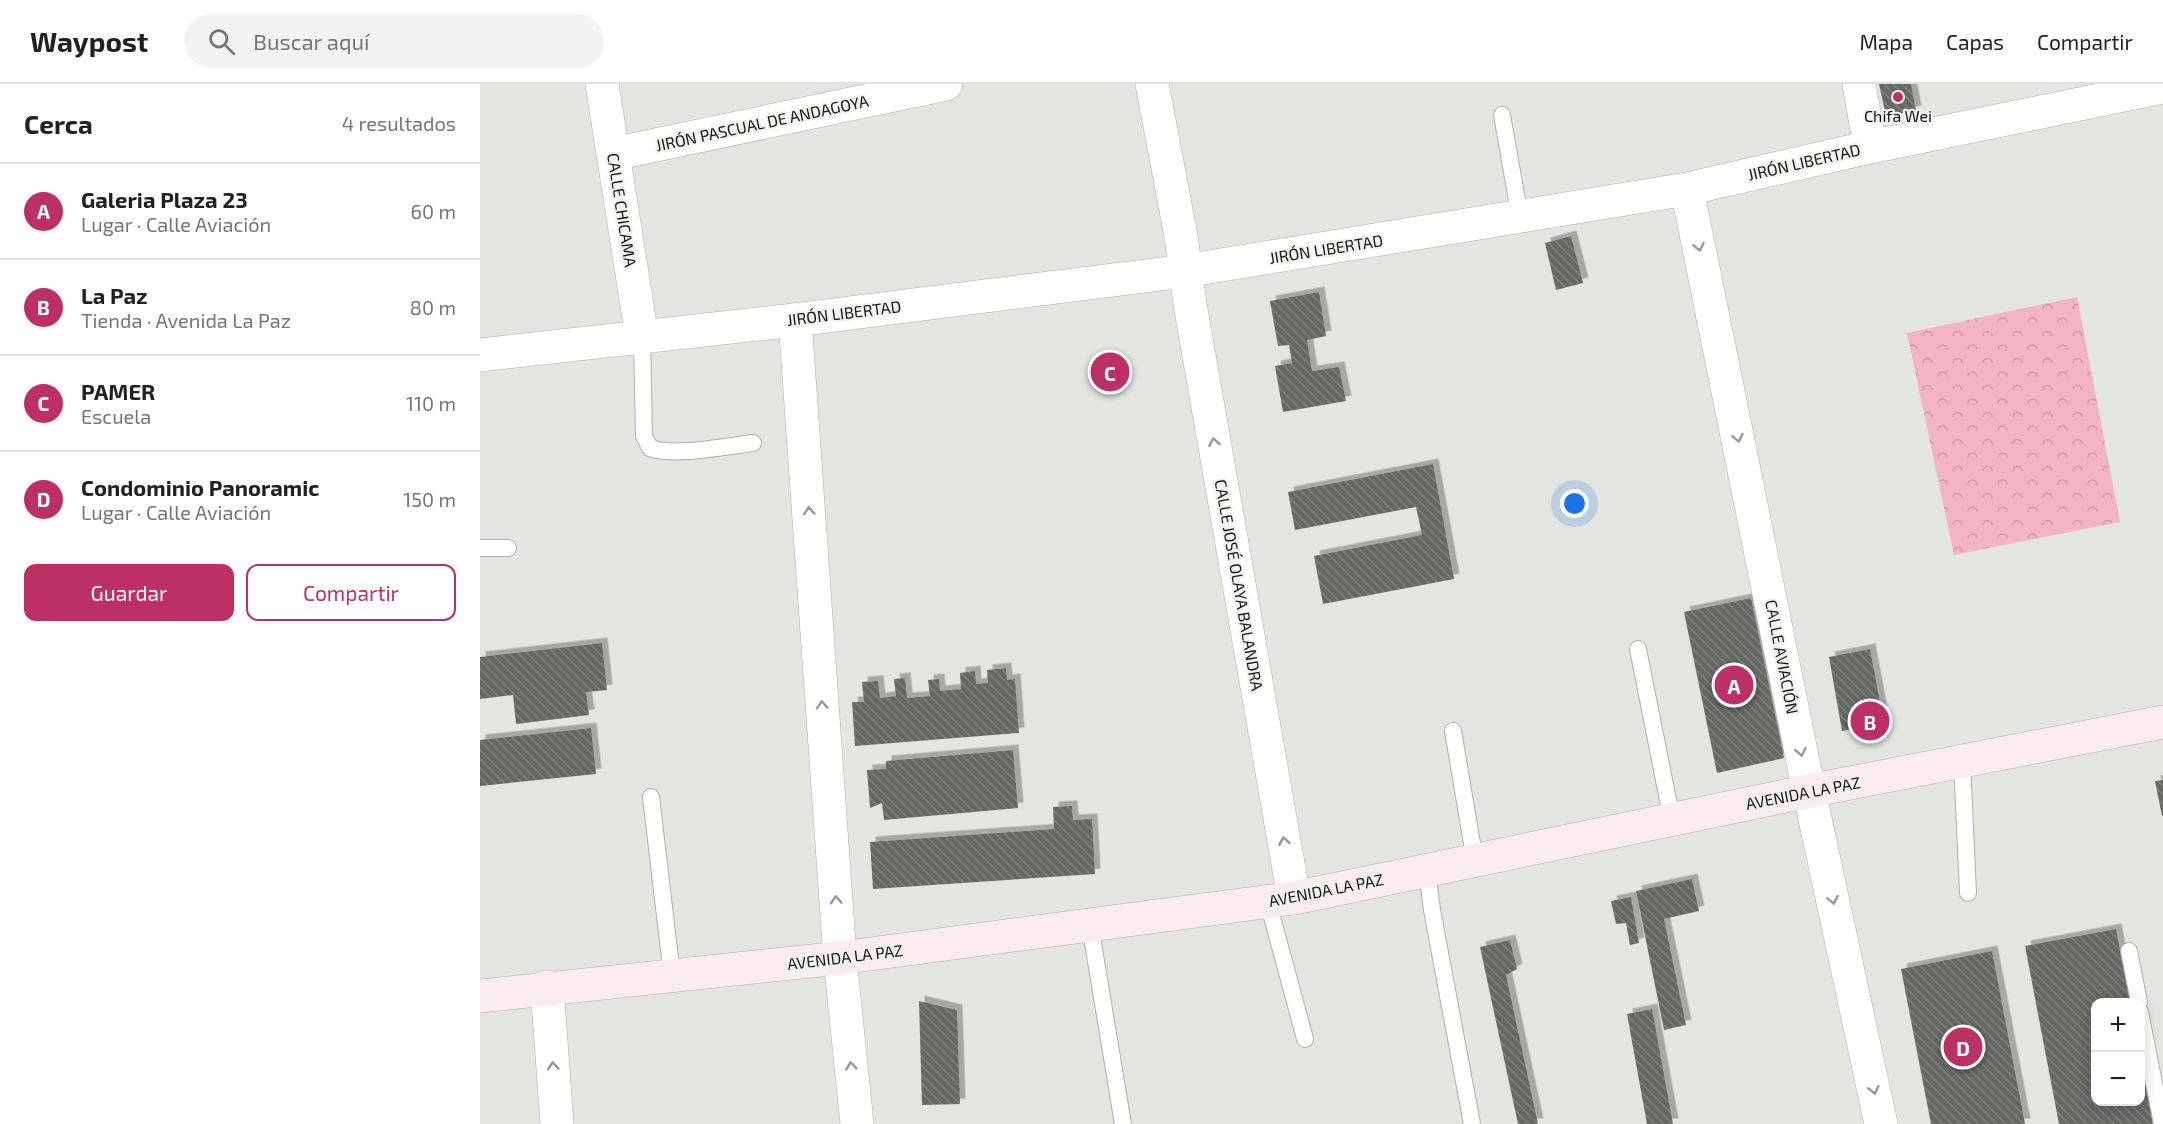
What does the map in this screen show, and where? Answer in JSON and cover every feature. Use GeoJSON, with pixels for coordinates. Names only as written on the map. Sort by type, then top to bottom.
{"type":"FeatureCollection","features":[{"type":"Feature","properties":{"kind":"main road","name":"AVENIDA LA PAZ"},"geometry":{"type":"LineString","coordinates":[[480,996],[547,987],[840,958],[1281,900],[1809,791],[2163,722]]}},
{"type":"Feature","properties":{"kind":"street","name":"CALLE CHICAMA"},"geometry":{"type":"LineString","coordinates":[[602,84],[642,337]]}},
{"type":"Feature","properties":{"kind":"street","name":"JIRÓN PASCUAL DE ANDAGOYA"},"geometry":{"type":"LineString","coordinates":[[613,154],[946,84]]}},
{"type":"Feature","properties":{"kind":"street","name":"CALLE JOSÉ OLAYA BALANDRA"},"geometry":{"type":"LineString","coordinates":[[1152,84],[1181,236],[1281,900]]}},
{"type":"Feature","properties":{"kind":"street"},"geometry":{"type":"LineString","coordinates":[[1859,84],[1870,147]]}},
{"type":"Feature","properties":{"kind":"street","name":"JIRÓN LIBERTAD"},"geometry":{"type":"LineString","coordinates":[[480,355],[795,320],[1185,271],[1687,189],[2120,90],[2163,87]]}},
{"type":"Feature","properties":{"kind":"street","name":"CALLE AVIACIÓN"},"geometry":{"type":"LineString","coordinates":[[1687,189],[1809,791],[1881,1124]]}},
{"type":"Feature","properties":{"kind":"street"},"geometry":{"type":"LineString","coordinates":[[795,320],[840,958],[857,1124]]}},
{"type":"Feature","properties":{"kind":"street"},"geometry":{"type":"LineString","coordinates":[[547,987],[557,1124]]}},
{"type":"Feature","properties":{"kind":"lane"},"geometry":{"type":"LineString","coordinates":[[1502,115],[1520,217]]}},
{"type":"Feature","properties":{"kind":"lane"},"geometry":{"type":"LineString","coordinates":[[642,337],[644,436],[650,448],[660,452],[753,443]]}},
{"type":"Feature","properties":{"kind":"lane"},"geometry":{"type":"LineString","coordinates":[[480,548],[508,548]]}},
{"type":"Feature","properties":{"kind":"lane"},"geometry":{"type":"LineString","coordinates":[[1638,649],[1672,820]]}},
{"type":"Feature","properties":{"kind":"lane"},"geometry":{"type":"LineString","coordinates":[[1453,731],[1475,861]]}},
{"type":"Feature","properties":{"kind":"lane"},"geometry":{"type":"LineString","coordinates":[[1962,762],[1968,893]]}},
{"type":"Feature","properties":{"kind":"lane"},"geometry":{"type":"LineString","coordinates":[[651,796],[672,975]]}},
{"type":"Feature","properties":{"kind":"lane"},"geometry":{"type":"LineString","coordinates":[[1427,871],[1432,910],[1472,1124]]}},
{"type":"Feature","properties":{"kind":"lane"},"geometry":{"type":"LineString","coordinates":[[1281,900],[1305,1039]]}},
{"type":"Feature","properties":{"kind":"lane"},"geometry":{"type":"LineString","coordinates":[[1090,925],[1123,1124]]}},
{"type":"Feature","properties":{"kind":"lane"},"geometry":{"type":"LineString","coordinates":[[2129,951],[2138,998]]}},
{"type":"Feature","properties":{"kind":"lane"},"geometry":{"type":"LineString","coordinates":[[2145,1037],[2162,1124]]}},
{"type":"Feature","properties":{"kind":"green space"},"geometry":{"type":"Polygon","coordinates":[[[2077,297],[2120,522],[1954,555],[1907,333],[2077,297]]]}},
{"type":"Feature","properties":{"kind":"building","name":"Chifa Wei"},"geometry":{"type":"Polygon","coordinates":[[[1879,84],[1911,84],[1916,111],[1886,116],[1879,84]]]}},
{"type":"Feature","properties":{"kind":"building"},"geometry":{"type":"Polygon","coordinates":[[[1571,236],[1583,283],[1556,290],[1545,243],[1571,236]]]}},
{"type":"Feature","properties":{"kind":"building"},"geometry":{"type":"Polygon","coordinates":[[[1319,292],[1326,336],[1307,340],[1312,371],[1339,367],[1346,401],[1283,412],[1275,366],[1292,363],[1289,345],[1278,346],[1270,301],[1319,292]]]}},
{"type":"Feature","properties":{"kind":"building"},"geometry":{"type":"Polygon","coordinates":[[[1433,464],[1454,579],[1323,604],[1314,556],[1422,535],[1416,507],[1295,530],[1288,492],[1433,464]]]}},
{"type":"Feature","properties":{"kind":"building"},"geometry":{"type":"Polygon","coordinates":[[[1751,598],[1784,758],[1717,773],[1684,612],[1751,598]]]}},
{"type":"Feature","properties":{"kind":"building"},"geometry":{"type":"Polygon","coordinates":[[[602,643],[607,690],[586,692],[589,715],[516,724],[513,695],[480,699],[480,657],[602,643]]]}},
{"type":"Feature","properties":{"kind":"building"},"geometry":{"type":"Polygon","coordinates":[[[1870,649],[1884,723],[1842,731],[1829,657],[1870,649]]]}},
{"type":"Feature","properties":{"kind":"building"},"geometry":{"type":"Polygon","coordinates":[[[1006,668],[1007,680],[1015,679],[1019,733],[855,746],[852,702],[864,702],[862,682],[878,681],[880,698],[896,696],[894,679],[905,678],[907,698],[930,696],[928,680],[939,679],[940,691],[961,689],[960,673],[975,671],[976,684],[988,683],[987,670],[1006,668]]]}},
{"type":"Feature","properties":{"kind":"building"},"geometry":{"type":"Polygon","coordinates":[[[591,728],[596,774],[480,786],[480,740],[591,728]]]}},
{"type":"Feature","properties":{"kind":"building"},"geometry":{"type":"Polygon","coordinates":[[[1013,750],[1018,808],[884,820],[882,803],[870,808],[867,770],[886,769],[886,761],[1013,750]]]}},
{"type":"Feature","properties":{"kind":"building"},"geometry":{"type":"Polygon","coordinates":[[[2163,780],[2163,815],[2162,816],[2155,781],[2163,780]]]}},
{"type":"Feature","properties":{"kind":"building"},"geometry":{"type":"Polygon","coordinates":[[[1072,806],[1073,820],[1092,819],[1095,874],[873,889],[870,842],[1054,829],[1053,807],[1072,806]]]}},
{"type":"Feature","properties":{"kind":"building"},"geometry":{"type":"Polygon","coordinates":[[[1692,879],[1699,911],[1664,919],[1686,1025],[1664,1030],[1636,891],[1692,879]]]}},
{"type":"Feature","properties":{"kind":"building"},"geometry":{"type":"Polygon","coordinates":[[[1631,897],[1639,943],[1630,945],[1626,923],[1616,924],[1611,901],[1631,897]]]}},
{"type":"Feature","properties":{"kind":"building"},"geometry":{"type":"Polygon","coordinates":[[[2116,929],[2129,998],[2091,998],[2091,1106],[2145,1106],[2145,1080],[2153,1124],[2059,1124],[2025,946],[2116,929]]]}},
{"type":"Feature","properties":{"kind":"building"},"geometry":{"type":"Polygon","coordinates":[[[1510,940],[1517,969],[1506,975],[1538,1124],[1518,1124],[1480,947],[1510,940]]]}},
{"type":"Feature","properties":{"kind":"building"},"geometry":{"type":"Polygon","coordinates":[[[1992,951],[2025,1124],[1931,1124],[1901,969],[1992,951]]]}},
{"type":"Feature","properties":{"kind":"building"},"geometry":{"type":"Polygon","coordinates":[[[919,1001],[957,1010],[960,1104],[922,1105],[919,1001]]]}},
{"type":"Feature","properties":{"kind":"building"},"geometry":{"type":"Polygon","coordinates":[[[1652,1009],[1673,1124],[1647,1124],[1627,1014],[1652,1009]]]}},
{"type":"Feature","properties":{"kind":"place","name":"Chifa Wei"},"geometry":{"type":"Point","coordinates":[1898,97]}},
{"type":"Feature","properties":{"kind":"place","name":"PAMER"},"geometry":{"type":"Point","coordinates":[1110,372]}},
{"type":"Feature","properties":{"kind":"place","name":"Galeria Plaza 23"},"geometry":{"type":"Point","coordinates":[1734,685]}},
{"type":"Feature","properties":{"kind":"place","name":"La Paz"},"geometry":{"type":"Point","coordinates":[1870,721]}},
{"type":"Feature","properties":{"kind":"place","name":"Condominio Panoramic"},"geometry":{"type":"Point","coordinates":[1963,1047]}}]}
